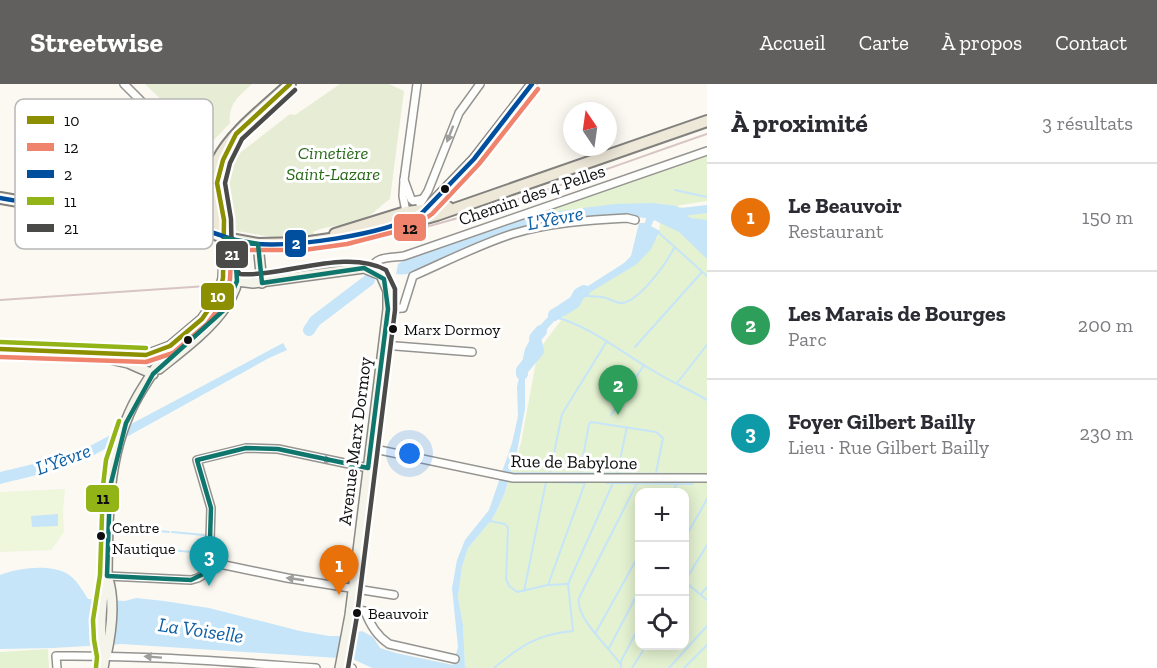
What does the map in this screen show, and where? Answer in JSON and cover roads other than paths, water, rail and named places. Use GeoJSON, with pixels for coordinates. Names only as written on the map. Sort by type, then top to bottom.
{"type":"FeatureCollection","features":[{"type":"Feature","properties":{"kind":"main road"},"geometry":{"type":"LineString","coordinates":[[213,181],[217,159],[236,134],[290,84]]}},
{"type":"Feature","properties":{"kind":"main road"},"geometry":{"type":"LineString","coordinates":[[345,237],[410,220],[480,152],[532,84]]}},
{"type":"Feature","properties":{"kind":"main road"},"geometry":{"type":"LineString","coordinates":[[224,243],[311,242],[408,224],[707,121]]}},
{"type":"Feature","properties":{"kind":"main road"},"geometry":{"type":"LineString","coordinates":[[0,198],[15,201]]}},
{"type":"Feature","properties":{"kind":"main road"},"geometry":{"type":"LineString","coordinates":[[311,242],[407,204],[457,207]]}},
{"type":"Feature","properties":{"kind":"main road"},"geometry":{"type":"LineString","coordinates":[[104,668],[106,644],[103,587],[107,576],[110,487],[114,462],[126,423],[138,396],[170,346],[202,319],[212,306],[223,283],[224,243],[213,214]]}},
{"type":"Feature","properties":{"kind":"main road"},"geometry":{"type":"LineString","coordinates":[[153,374],[215,322],[232,296],[236,278],[234,249],[213,240]]}},
{"type":"Feature","properties":{"kind":"main road"},"geometry":{"type":"LineString","coordinates":[[258,244],[262,278]]}},
{"type":"Feature","properties":{"kind":"main road"},"geometry":{"type":"LineString","coordinates":[[224,268],[236,278],[262,278],[357,269],[371,270]]}},
{"type":"Feature","properties":{"kind":"main road","name":"Avenue Marx Dormoy"},"geometry":{"type":"LineString","coordinates":[[340,664],[353,587],[388,309],[388,291],[381,275],[371,270]]}},
{"type":"Feature","properties":{"kind":"main road"},"geometry":{"type":"LineString","coordinates":[[0,349],[146,355],[170,346]]}},
{"type":"Feature","properties":{"kind":"main road"},"geometry":{"type":"LineString","coordinates":[[87,354],[128,363],[153,374]]}},
{"type":"Feature","properties":{"kind":"main road"},"geometry":{"type":"LineString","coordinates":[[146,355],[153,374]]}},
{"type":"Feature","properties":{"kind":"main road"},"geometry":{"type":"LineString","coordinates":[[106,655],[109,668]]}},
{"type":"Feature","properties":{"kind":"street"},"geometry":{"type":"LineString","coordinates":[[124,84],[139,99]]}},
{"type":"Feature","properties":{"kind":"street"},"geometry":{"type":"LineString","coordinates":[[407,204],[404,180],[417,84]]}},
{"type":"Feature","properties":{"kind":"street"},"geometry":{"type":"LineString","coordinates":[[424,204],[459,113],[480,84]]}},
{"type":"Feature","properties":{"kind":"street","name":"Chemin des 4 Pelles"},"geometry":{"type":"LineString","coordinates":[[371,270],[372,264],[376,261],[404,256],[421,248],[707,151]]}},
{"type":"Feature","properties":{"kind":"street"},"geometry":{"type":"LineString","coordinates":[[388,309],[403,308],[413,276],[512,234],[585,221],[627,218],[635,220]]}},
{"type":"Feature","properties":{"kind":"street"},"geometry":{"type":"LineString","coordinates":[[383,345],[472,352]]}},
{"type":"Feature","properties":{"kind":"street"},"geometry":{"type":"LineString","coordinates":[[107,576],[190,580],[198,578],[209,570],[211,508],[197,460],[246,448],[278,449],[368,468]]}},
{"type":"Feature","properties":{"kind":"street","name":"Rue de Babylone"},"geometry":{"type":"LineString","coordinates":[[370,448],[513,478],[707,478]]}},
{"type":"Feature","properties":{"kind":"street"},"geometry":{"type":"LineString","coordinates":[[210,562],[287,578],[394,595]]}},
{"type":"Feature","properties":{"kind":"street"},"geometry":{"type":"LineString","coordinates":[[350,609],[365,611],[368,621],[381,638],[389,644],[455,659]]}},
{"type":"Feature","properties":{"kind":"street"},"geometry":{"type":"LineString","coordinates":[[57,668],[56,657],[106,655],[316,668]]}},
{"type":"Feature","properties":{"kind":"street"},"geometry":{"type":"LineString","coordinates":[[340,664],[352,668]]}},
{"type":"Feature","properties":{"kind":"water","name":"La Voiselle"},"geometry":{"type":"Polygon","coordinates":[[[653,203],[677,206],[690,218],[707,220],[707,259],[679,232],[654,220],[651,226],[660,231],[651,249],[637,264],[569,305],[537,340],[525,379],[525,409],[517,452],[504,495],[493,518],[468,548],[462,567],[458,597],[463,625],[465,667],[467,668],[372,668],[353,659],[122,644],[0,649],[0,575],[16,570],[42,568],[59,570],[70,575],[88,599],[125,601],[136,598],[164,601],[209,608],[329,636],[342,636],[362,631],[373,637],[380,648],[453,665],[458,647],[452,588],[457,560],[465,540],[489,510],[512,443],[518,416],[517,387],[525,349],[534,332],[560,304],[624,263],[631,256],[639,223],[645,223],[646,218],[620,216],[570,220],[521,233],[409,273],[396,274],[398,264],[422,250],[549,207],[551,212],[615,204],[653,203]]]}},
{"type":"Feature","properties":{"kind":"water","name":"L'Yèvre"},"geometry":{"type":"Polygon","coordinates":[[[283,343],[287,350],[94,455],[59,469],[0,484],[0,472],[75,454],[283,343]]]}},
{"type":"Feature","properties":{"kind":"water"},"geometry":{"type":"Polygon","coordinates":[[[58,514],[58,526],[32,527],[31,516],[58,514]]]}},
{"type":"Feature","properties":{"kind":"waterway"},"geometry":{"type":"LineString","coordinates":[[675,190],[707,197]]}},
{"type":"Feature","properties":{"kind":"waterway"},"geometry":{"type":"LineString","coordinates":[[673,213],[707,209]]}},
{"type":"Feature","properties":{"kind":"waterway"},"geometry":{"type":"LineString","coordinates":[[658,232],[707,276]]}},
{"type":"Feature","properties":{"kind":"waterway"},"geometry":{"type":"LineString","coordinates":[[584,295],[602,297],[620,303],[635,297],[651,281],[674,248]]}},
{"type":"Feature","properties":{"kind":"waterway"},"geometry":{"type":"LineString","coordinates":[[635,347],[702,272]]}},
{"type":"Feature","properties":{"kind":"waterway","name":"L'Yèvre"},"geometry":{"type":"LineString","coordinates":[[309,330],[315,321],[369,280]]}},
{"type":"Feature","properties":{"kind":"waterway"},"geometry":{"type":"LineString","coordinates":[[554,315],[574,303],[579,294],[584,291]]}},
{"type":"Feature","properties":{"kind":"waterway"},"geometry":{"type":"LineString","coordinates":[[555,317],[595,334],[644,366],[707,400]]}},
{"type":"Feature","properties":{"kind":"waterway"},"geometry":{"type":"LineString","coordinates":[[522,374],[522,370],[538,351],[535,338],[541,331]]}},
{"type":"Feature","properties":{"kind":"waterway"},"geometry":{"type":"LineString","coordinates":[[550,473],[562,414],[607,341]]}},
{"type":"Feature","properties":{"kind":"waterway"},"geometry":{"type":"LineString","coordinates":[[677,383],[707,345]]}},
{"type":"Feature","properties":{"kind":"waterway"},"geometry":{"type":"LineString","coordinates":[[611,415],[644,365]]}},
{"type":"Feature","properties":{"kind":"waterway"},"geometry":{"type":"LineString","coordinates":[[580,474],[591,422],[656,432],[663,438],[656,473]]}},
{"type":"Feature","properties":{"kind":"waterway"},"geometry":{"type":"LineString","coordinates":[[617,474],[627,427]]}},
{"type":"Feature","properties":{"kind":"waterway"},"geometry":{"type":"LineString","coordinates":[[510,473],[699,474]]}},
{"type":"Feature","properties":{"kind":"waterway"},"geometry":{"type":"LineString","coordinates":[[504,481],[585,483],[548,585]]}},
{"type":"Feature","properties":{"kind":"waterway"},"geometry":{"type":"LineString","coordinates":[[524,591],[546,482]]}},
{"type":"Feature","properties":{"kind":"waterway"},"geometry":{"type":"LineString","coordinates":[[606,483],[693,484]]}},
{"type":"Feature","properties":{"kind":"waterway"},"geometry":{"type":"LineString","coordinates":[[494,668],[530,642],[550,635],[573,631],[568,584],[613,483]]}},
{"type":"Feature","properties":{"kind":"waterway"},"geometry":{"type":"LineString","coordinates":[[621,665],[582,615],[579,598],[637,483]]}},
{"type":"Feature","properties":{"kind":"waterway"},"geometry":{"type":"LineString","coordinates":[[675,488],[677,483]]}},
{"type":"Feature","properties":{"kind":"waterway"},"geometry":{"type":"LineString","coordinates":[[689,531],[707,499]]}},
{"type":"Feature","properties":{"kind":"waterway"},"geometry":{"type":"LineString","coordinates":[[490,521],[505,524],[508,528],[506,579],[509,586],[517,592],[548,585],[568,584]]}},
{"type":"Feature","properties":{"kind":"waterway"},"geometry":{"type":"LineString","coordinates":[[138,529],[169,532]]}},
{"type":"Feature","properties":{"kind":"waterway"},"geometry":{"type":"LineString","coordinates":[[172,532],[204,535]]}},
{"type":"Feature","properties":{"kind":"waterway"},"geometry":{"type":"LineString","coordinates":[[689,574],[707,545]]}},
{"type":"Feature","properties":{"kind":"waterway"},"geometry":{"type":"LineString","coordinates":[[137,547],[168,550]]}},
{"type":"Feature","properties":{"kind":"waterway"},"geometry":{"type":"LineString","coordinates":[[170,550],[203,553]]}},
{"type":"Feature","properties":{"kind":"waterway"},"geometry":{"type":"LineString","coordinates":[[596,632],[635,562]]}},
{"type":"Feature","properties":{"kind":"waterway"},"geometry":{"type":"LineString","coordinates":[[689,585],[707,600]]}},
{"type":"Feature","properties":{"kind":"waterway"},"geometry":{"type":"LineString","coordinates":[[701,594],[707,587]]}},
{"type":"Feature","properties":{"kind":"waterway"},"geometry":{"type":"LineString","coordinates":[[609,648],[636,596]]}},
{"type":"Feature","properties":{"kind":"waterway"},"geometry":{"type":"LineString","coordinates":[[669,668],[707,626]]}},
{"type":"Feature","properties":{"kind":"waterway"},"geometry":{"type":"LineString","coordinates":[[621,668],[621,661],[635,634]]}},
{"type":"Feature","properties":{"kind":"waterway"},"geometry":{"type":"LineString","coordinates":[[684,668],[707,645]]}},
{"type":"Feature","properties":{"kind":"waterway"},"geometry":{"type":"LineString","coordinates":[[632,668],[643,650]]}},
{"type":"Feature","properties":{"kind":"railway"},"geometry":{"type":"LineString","coordinates":[[286,254],[393,235],[499,206],[707,134]]}},
{"type":"Feature","properties":{"kind":"railway"},"geometry":{"type":"LineString","coordinates":[[0,300],[207,286]]}},
{"type":"Feature","properties":{"kind":"place","name":"Marx Dormoy"},"geometry":{"type":"Point","coordinates":[393,329]}},
{"type":"Feature","properties":{"kind":"place","name":"Les Marais de Bourges"},"geometry":{"type":"Point","coordinates":[618,415]}},
{"type":"Feature","properties":{"kind":"place","name":"Centre Nautique"},"geometry":{"type":"Point","coordinates":[101,536]}},
{"type":"Feature","properties":{"kind":"place","name":"Foyer Gilbert Bailly"},"geometry":{"type":"Point","coordinates":[209,586]}},
{"type":"Feature","properties":{"kind":"place","name":"Le Beauvoir"},"geometry":{"type":"Point","coordinates":[339,595]}},
{"type":"Feature","properties":{"kind":"place","name":"Beauvoir"},"geometry":{"type":"Point","coordinates":[357,613]}},
{"type":"Feature","properties":{"kind":"park label","name":"Cimetière Saint-Lazare"},"geometry":{"type":"Point","coordinates":[333,163]}}]}
